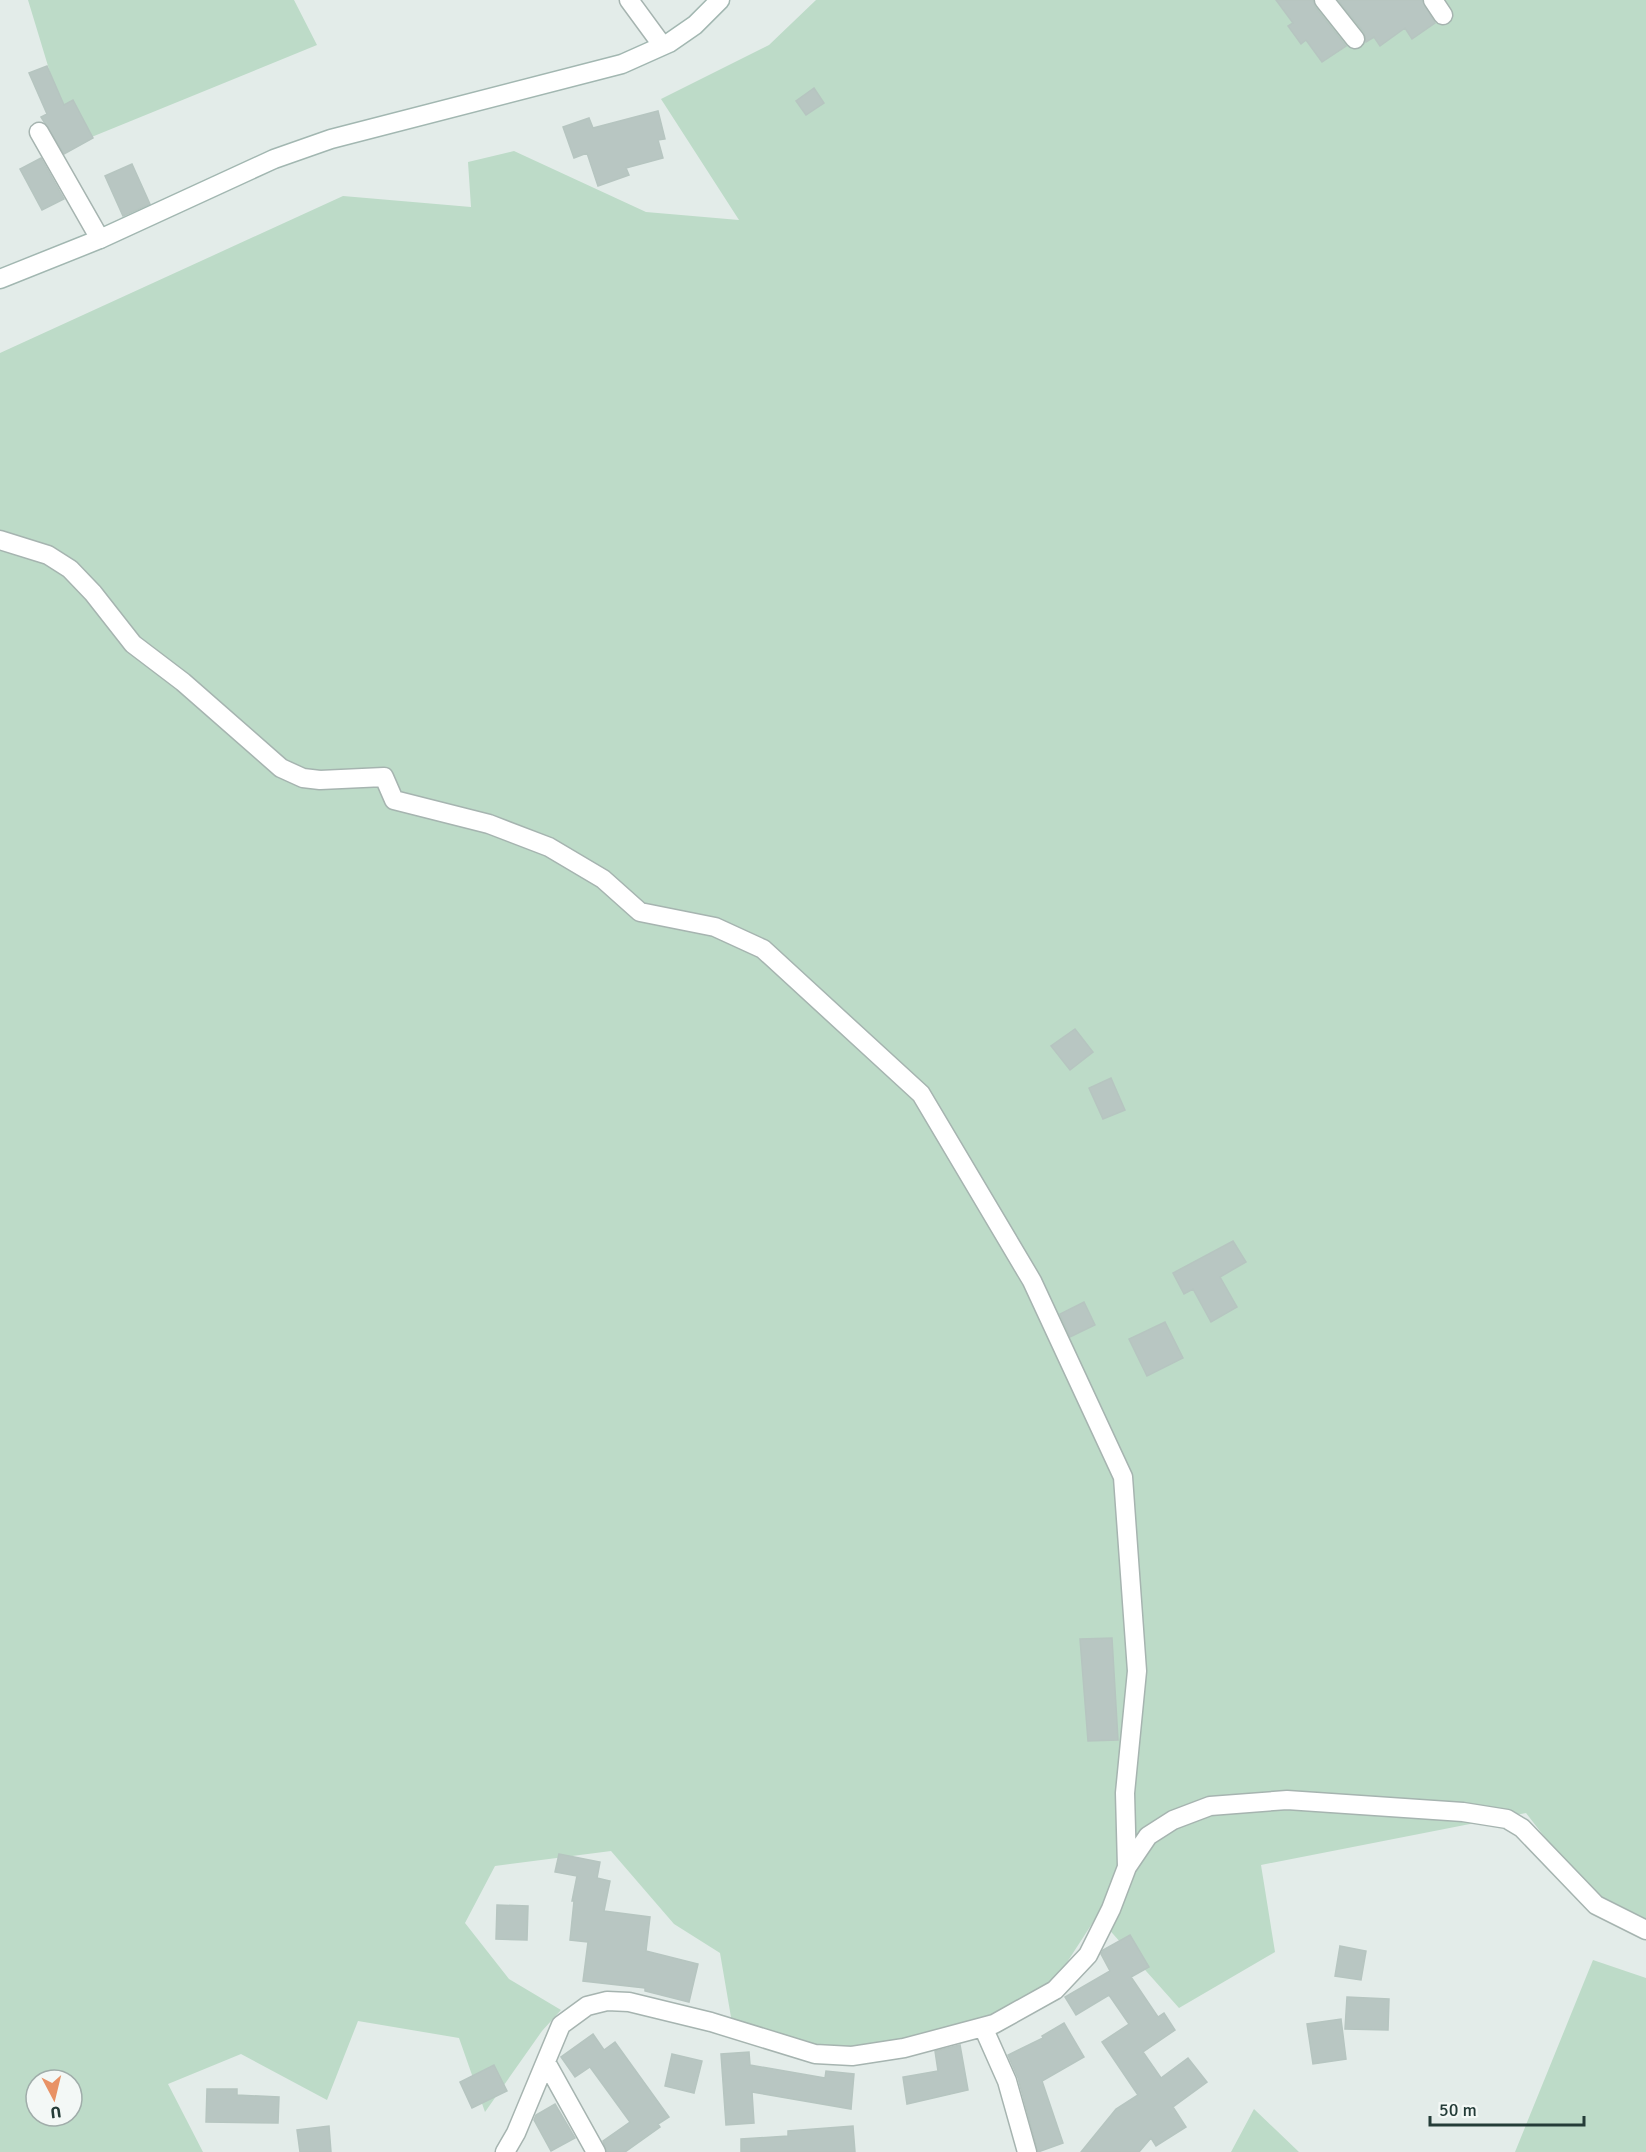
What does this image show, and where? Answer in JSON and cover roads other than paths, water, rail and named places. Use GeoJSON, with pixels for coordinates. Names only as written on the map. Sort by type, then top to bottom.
{"type":"FeatureCollection","features":[{"type":"Feature","properties":{"kind":"street"},"geometry":{"type":"LineString","coordinates":[[629,0],[662,45]]}},
{"type":"Feature","properties":{"kind":"street"},"geometry":{"type":"LineString","coordinates":[[0,279],[100,239],[204,189],[274,159],[331,139],[622,64],[662,45],[695,25],[720,0]]}},
{"type":"Feature","properties":{"kind":"street"},"geometry":{"type":"LineString","coordinates":[[1324,0],[1355,39]]}},
{"type":"Feature","properties":{"kind":"street"},"geometry":{"type":"LineString","coordinates":[[39,132],[100,239]]}},
{"type":"Feature","properties":{"kind":"street"},"geometry":{"type":"LineString","coordinates":[[0,540],[48,555],[70,568],[133,644],[183,682],[281,768],[303,778],[320,780],[384,777],[394,800],[489,824],[549,847],[603,879],[640,912],[715,927],[763,948],[921,1094],[1032,1281],[1123,1477],[1137,1671],[1125,1793],[1127,1867]]}},
{"type":"Feature","properties":{"kind":"street"},"geometry":{"type":"LineString","coordinates":[[505,2152],[516,2133],[561,2025],[587,2006],[607,2001],[629,2002],[711,2022],[815,2054],[852,2056],[904,2048],[994,2024],[1054,1990],[1088,1955],[1111,1910],[1127,1867],[1148,1836],[1173,1820],[1210,1806],[1287,1800],[1486,1814],[1507,1819],[1522,1828],[1596,1905],[1646,1930]]}},
{"type":"Feature","properties":{"kind":"street"},"geometry":{"type":"LineString","coordinates":[[983,2027],[1007,2082],[1027,2152]]}},
{"type":"Feature","properties":{"kind":"street"},"geometry":{"type":"LineString","coordinates":[[546,2062],[596,2152]]}}]}
